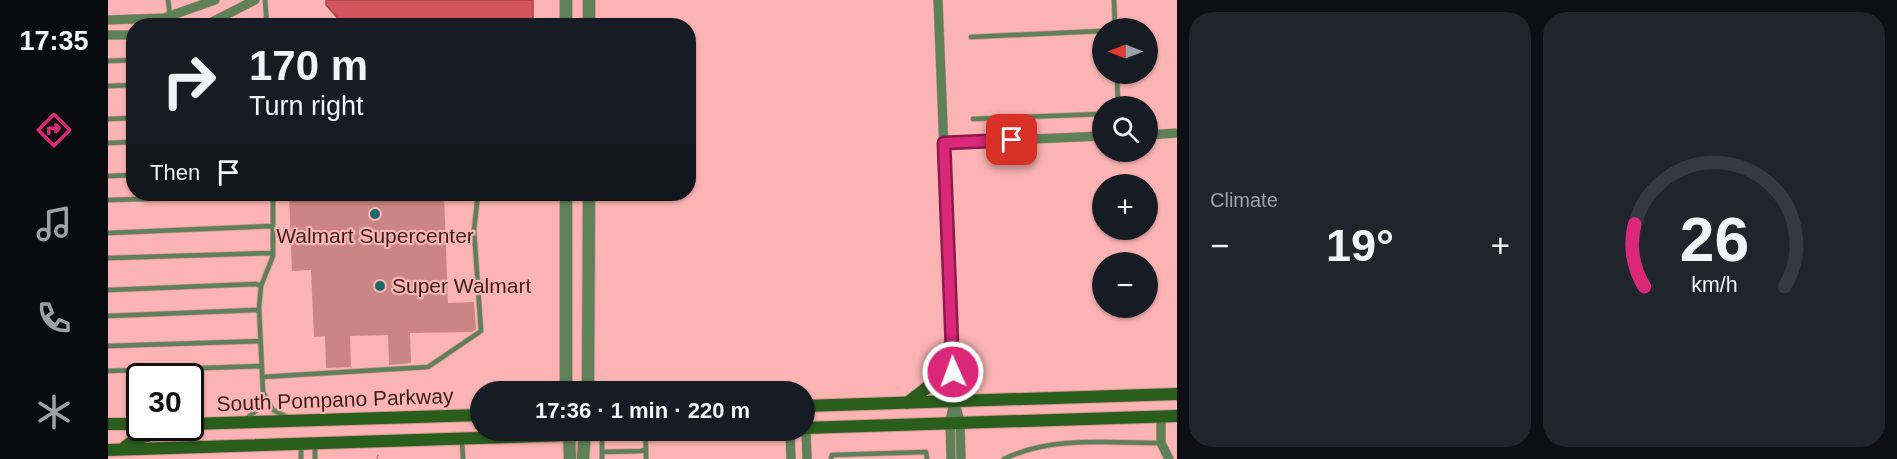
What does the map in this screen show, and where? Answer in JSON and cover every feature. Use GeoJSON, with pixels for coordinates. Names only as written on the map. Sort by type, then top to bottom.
{"type":"FeatureCollection","features":[{"type":"Feature","properties":{"kind":"main road"},"geometry":{"type":"LineString","coordinates":[[907,403],[933,383],[952,339]]}},
{"type":"Feature","properties":{"kind":"main road"},"geometry":{"type":"LineString","coordinates":[[815,406],[1177,393]]}},
{"type":"Feature","properties":{"kind":"main road"},"geometry":{"type":"LineString","coordinates":[[1161,416],[1177,405]]}},
{"type":"Feature","properties":{"kind":"main road","name":"South Pompano Parkway"},"geometry":{"type":"LineString","coordinates":[[204,424],[470,415]]}},
{"type":"Feature","properties":{"kind":"main road"},"geometry":{"type":"LineString","coordinates":[[815,428],[955,421],[1177,416]]}},
{"type":"Feature","properties":{"kind":"main road"},"geometry":{"type":"LineString","coordinates":[[108,424],[126,424]]}},
{"type":"Feature","properties":{"kind":"main road","name":"South Pompano Parkway"},"geometry":{"type":"LineString","coordinates":[[108,450],[123,454],[315,443],[470,438]]}},
{"type":"Feature","properties":{"kind":"main road"},"geometry":{"type":"LineString","coordinates":[[123,454],[135,441]]}},
{"type":"Feature","properties":{"kind":"street"},"geometry":{"type":"LineString","coordinates":[[158,18],[171,16],[215,0]]}},
{"type":"Feature","properties":{"kind":"street"},"geometry":{"type":"LineString","coordinates":[[220,18],[255,0]]}},
{"type":"Feature","properties":{"kind":"street"},"geometry":{"type":"LineString","coordinates":[[566,0],[566,18]]}},
{"type":"Feature","properties":{"kind":"street"},"geometry":{"type":"LineString","coordinates":[[589,18],[590,0]]}},
{"type":"Feature","properties":{"kind":"street"},"geometry":{"type":"LineString","coordinates":[[938,0],[954,402],[961,459]]}},
{"type":"Feature","properties":{"kind":"street"},"geometry":{"type":"LineString","coordinates":[[108,20],[126,20]]}},
{"type":"Feature","properties":{"kind":"street"},"geometry":{"type":"LineString","coordinates":[[108,36],[126,35]]}},
{"type":"Feature","properties":{"kind":"street"},"geometry":{"type":"LineString","coordinates":[[1158,134],[1177,133]]}},
{"type":"Feature","properties":{"kind":"street"},"geometry":{"type":"LineString","coordinates":[[944,143],[1092,136]]}},
{"type":"Feature","properties":{"kind":"street"},"geometry":{"type":"LineString","coordinates":[[566,201],[566,381]]}},
{"type":"Feature","properties":{"kind":"street"},"geometry":{"type":"LineString","coordinates":[[588,381],[589,201]]}},
{"type":"Feature","properties":{"kind":"street"},"geometry":{"type":"LineString","coordinates":[[1161,416],[1161,443],[1169,459]]}},
{"type":"Feature","properties":{"kind":"street"},"geometry":{"type":"LineString","coordinates":[[951,459],[955,421]]}},
{"type":"Feature","properties":{"kind":"street"},"geometry":{"type":"LineString","coordinates":[[569,441],[570,459]]}},
{"type":"Feature","properties":{"kind":"street"},"geometry":{"type":"LineString","coordinates":[[583,459],[584,441]]}},
{"type":"Feature","properties":{"kind":"street"},"geometry":{"type":"LineString","coordinates":[[790,441],[791,459]]}},
{"type":"Feature","properties":{"kind":"street"},"geometry":{"type":"LineString","coordinates":[[806,441],[807,459]]}},
{"type":"Feature","properties":{"kind":"lane"},"geometry":{"type":"LineString","coordinates":[[168,0],[171,16]]}},
{"type":"Feature","properties":{"kind":"lane"},"geometry":{"type":"LineString","coordinates":[[265,0],[266,18]]}},
{"type":"Feature","properties":{"kind":"lane"},"geometry":{"type":"LineString","coordinates":[[1114,0],[1115,18]]}},
{"type":"Feature","properties":{"kind":"lane"},"geometry":{"type":"LineString","coordinates":[[971,37],[1092,31]]}},
{"type":"Feature","properties":{"kind":"lane"},"geometry":{"type":"LineString","coordinates":[[108,61],[126,60]]}},
{"type":"Feature","properties":{"kind":"lane"},"geometry":{"type":"LineString","coordinates":[[108,86],[126,86]]}},
{"type":"Feature","properties":{"kind":"lane"},"geometry":{"type":"LineString","coordinates":[[973,119],[1092,114]]}},
{"type":"Feature","properties":{"kind":"lane"},"geometry":{"type":"LineString","coordinates":[[108,119],[126,118]]}},
{"type":"Feature","properties":{"kind":"lane"},"geometry":{"type":"LineString","coordinates":[[108,143],[126,142]]}},
{"type":"Feature","properties":{"kind":"lane"},"geometry":{"type":"LineString","coordinates":[[108,176],[126,175]]}},
{"type":"Feature","properties":{"kind":"lane"},"geometry":{"type":"LineString","coordinates":[[108,200],[126,199]]}},
{"type":"Feature","properties":{"kind":"lane"},"geometry":{"type":"LineString","coordinates":[[239,424],[257,410],[263,392],[259,310],[261,286],[273,253],[273,201]]}},
{"type":"Feature","properties":{"kind":"lane"},"geometry":{"type":"LineString","coordinates":[[262,376],[428,368],[481,331],[474,230],[477,201]]}},
{"type":"Feature","properties":{"kind":"lane"},"geometry":{"type":"LineString","coordinates":[[108,233],[273,226]]}},
{"type":"Feature","properties":{"kind":"lane"},"geometry":{"type":"LineString","coordinates":[[108,258],[273,253]]}},
{"type":"Feature","properties":{"kind":"lane"},"geometry":{"type":"LineString","coordinates":[[108,290],[256,284],[261,286]]}},
{"type":"Feature","properties":{"kind":"lane"},"geometry":{"type":"LineString","coordinates":[[108,316],[259,310]]}},
{"type":"Feature","properties":{"kind":"lane"},"geometry":{"type":"LineString","coordinates":[[108,346],[260,341]]}},
{"type":"Feature","properties":{"kind":"lane"},"geometry":{"type":"LineString","coordinates":[[108,371],[261,366]]}},
{"type":"Feature","properties":{"kind":"lane"},"geometry":{"type":"LineString","coordinates":[[263,392],[273,410],[294,421]]}},
{"type":"Feature","properties":{"kind":"lane"},"geometry":{"type":"LineString","coordinates":[[462,438],[463,459]]}},
{"type":"Feature","properties":{"kind":"lane"},"geometry":{"type":"LineString","coordinates":[[602,441],[602,459]]}},
{"type":"Feature","properties":{"kind":"lane"},"geometry":{"type":"LineString","coordinates":[[646,441],[646,459]]}},
{"type":"Feature","properties":{"kind":"lane"},"geometry":{"type":"LineString","coordinates":[[315,443],[315,459]]}},
{"type":"Feature","properties":{"kind":"lane"},"geometry":{"type":"LineString","coordinates":[[1004,459],[1022,450],[1053,444],[1161,443]]}},
{"type":"Feature","properties":{"kind":"lane"},"geometry":{"type":"LineString","coordinates":[[301,444],[301,459]]}},
{"type":"Feature","properties":{"kind":"lane"},"geometry":{"type":"LineString","coordinates":[[602,452],[642,451],[646,448]]}},
{"type":"Feature","properties":{"kind":"lane"},"geometry":{"type":"LineString","coordinates":[[831,459],[832,455],[926,452],[927,459]]}},
{"type":"Feature","properties":{"kind":"path"},"geometry":{"type":"LineString","coordinates":[[377,459],[378,454]]}},
{"type":"Feature","properties":{"kind":"shaded area"},"geometry":{"type":"Polygon","coordinates":[[[326,0],[533,0],[533,18],[338,18],[326,5],[326,0]]]}},
{"type":"Feature","properties":{"kind":"building","name":"Super Walmart"},"geometry":{"type":"Polygon","coordinates":[[[289,201],[444,201],[448,303],[474,302],[476,329],[472,332],[410,333],[411,363],[389,365],[388,335],[350,336],[351,367],[326,368],[325,336],[314,337],[311,270],[292,271],[289,201]]]}},
{"type":"Feature","properties":{"kind":"place","name":"Walmart Supercenter"},"geometry":{"type":"Point","coordinates":[375,214]}},
{"type":"Feature","properties":{"kind":"place","name":"Super Walmart"},"geometry":{"type":"Point","coordinates":[380,286]}},
{"type":"Feature","properties":{"kind":"route"},"geometry":{"type":"LineString","coordinates":[[953,372],[944,143],[1012,140]]}}]}
